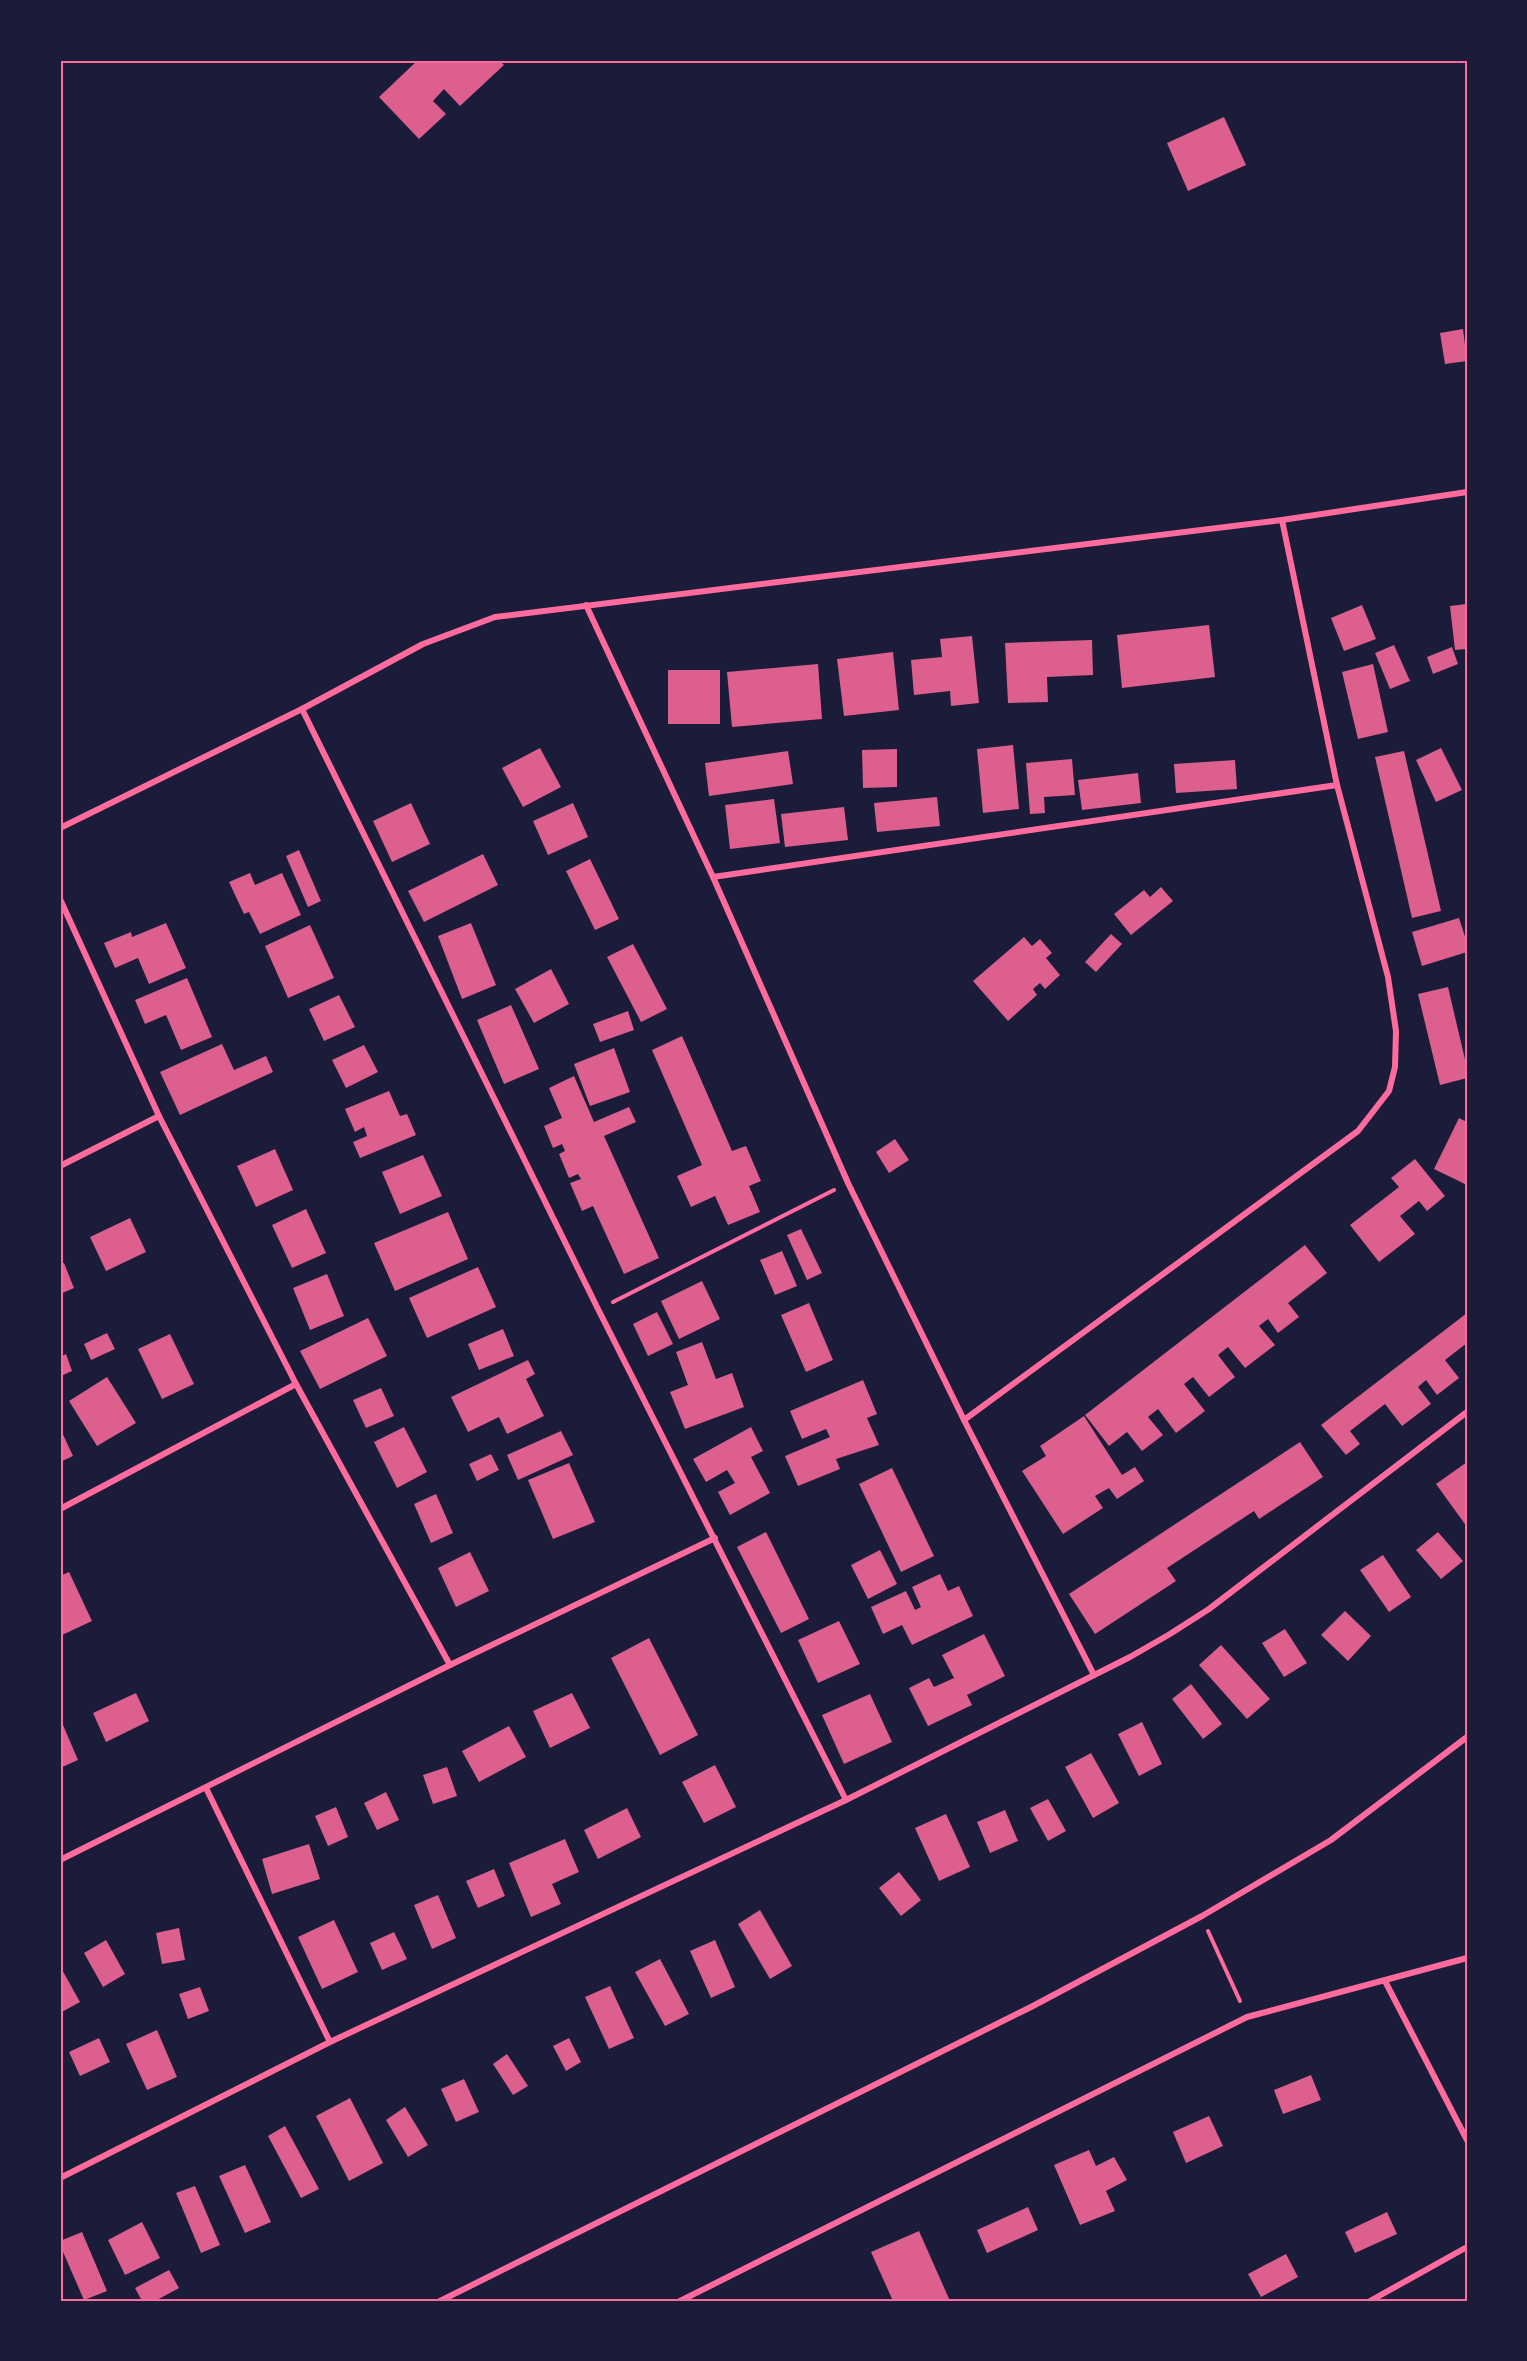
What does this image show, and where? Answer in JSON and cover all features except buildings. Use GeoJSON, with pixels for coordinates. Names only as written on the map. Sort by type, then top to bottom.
{"type":"FeatureCollection","features":[{"type":"Feature","properties":{"kind":"street"},"geometry":{"type":"LineString","coordinates":[[60,828],[302,709],[423,644],[472,624],[513,614],[1282,520],[1467,492]]}},
{"type":"Feature","properties":{"kind":"street"},"geometry":{"type":"LineString","coordinates":[[964,1420],[1358,1131],[1389,1091],[1395,1067],[1396,1031],[1388,977],[1337,785],[1282,520]]}},
{"type":"Feature","properties":{"kind":"street"},"geometry":{"type":"LineString","coordinates":[[586,605],[713,877],[848,1183],[964,1420],[1094,1675]]}},
{"type":"Feature","properties":{"kind":"street"},"geometry":{"type":"LineString","coordinates":[[302,709],[598,1309],[846,1800]]}},
{"type":"Feature","properties":{"kind":"street"},"geometry":{"type":"LineString","coordinates":[[713,877],[1337,785]]}},
{"type":"Feature","properties":{"kind":"street"},"geometry":{"type":"LineString","coordinates":[[60,899],[159,1116],[296,1384],[450,1665]]}},
{"type":"Feature","properties":{"kind":"street"},"geometry":{"type":"LineString","coordinates":[[60,1166],[159,1116]]}},
{"type":"Feature","properties":{"kind":"street"},"geometry":{"type":"LineString","coordinates":[[60,1509],[296,1384]]}},
{"type":"Feature","properties":{"kind":"street"},"geometry":{"type":"LineString","coordinates":[[60,2178],[330,2042],[846,1800],[1094,1675],[1170,1634],[1209,1609],[1467,1412]]}},
{"type":"Feature","properties":{"kind":"street"},"geometry":{"type":"LineString","coordinates":[[60,1860],[450,1665],[715,1538]]}},
{"type":"Feature","properties":{"kind":"street"},"geometry":{"type":"LineString","coordinates":[[440,2301],[1020,2012],[1202,1917],[1331,1840],[1467,1737]]}},
{"type":"Feature","properties":{"kind":"street"},"geometry":{"type":"LineString","coordinates":[[206,1788],[330,2042]]}},
{"type":"Feature","properties":{"kind":"street"},"geometry":{"type":"LineString","coordinates":[[680,2301],[1247,2017],[1467,1959]]}},
{"type":"Feature","properties":{"kind":"street"},"geometry":{"type":"LineString","coordinates":[[1385,1980],[1467,2140]]}},
{"type":"Feature","properties":{"kind":"street"},"geometry":{"type":"LineString","coordinates":[[1370,2301],[1467,2247]]}},
{"type":"Feature","properties":{"kind":"path"},"geometry":{"type":"LineString","coordinates":[[598,1309],[848,1183]]}},
{"type":"Feature","properties":{"kind":"path"},"geometry":{"type":"LineString","coordinates":[[1202,1917],[1247,2017]]}}]}
